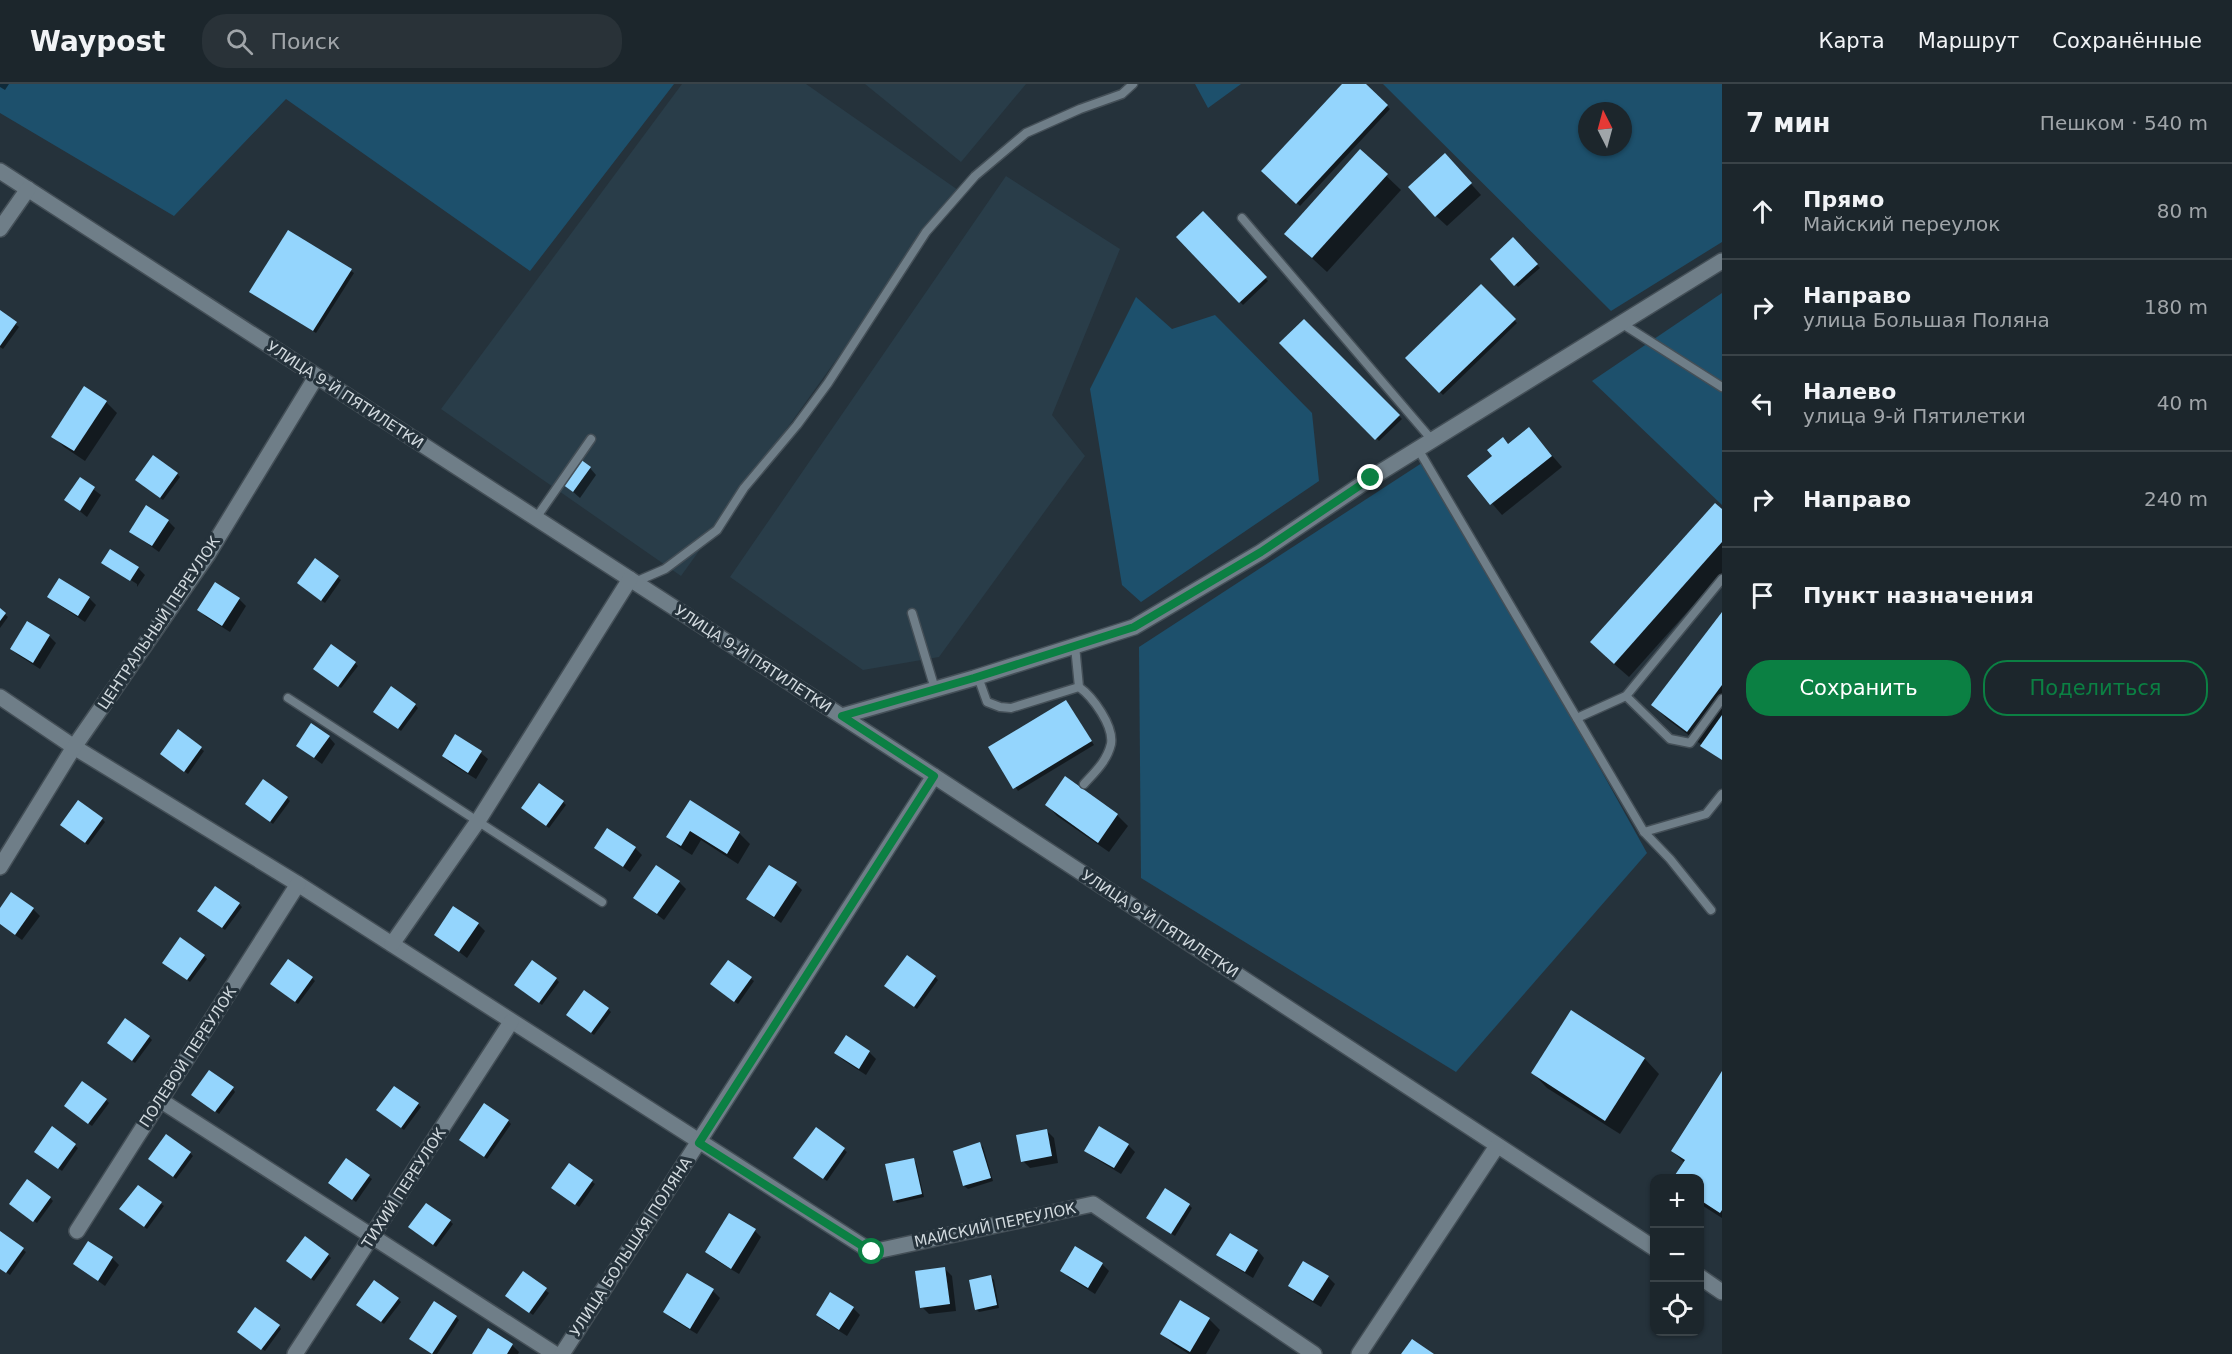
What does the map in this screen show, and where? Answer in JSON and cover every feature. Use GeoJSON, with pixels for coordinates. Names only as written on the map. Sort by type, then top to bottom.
{"type":"FeatureCollection","features":[{"type":"Feature","properties":{"kind":"street","name":"УЛИЦА 9-Й ПЯТИЛЕТКИ"},"geometry":{"type":"LineString","coordinates":[[0,171],[842,716],[1650,1245]]}},
{"type":"Feature","properties":{"kind":"street"},"geometry":{"type":"LineString","coordinates":[[0,228],[28,189]]}},
{"type":"Feature","properties":{"kind":"street"},"geometry":{"type":"LineString","coordinates":[[842,716],[978,677],[1134,627],[1261,552],[1418,448],[1722,261]]}},
{"type":"Feature","properties":{"kind":"street","name":"ЦЕНТРАЛЬНЫЙ ПЕРЕУЛОК"},"geometry":{"type":"LineString","coordinates":[[0,867],[74,747],[208,554],[316,377]]}},
{"type":"Feature","properties":{"kind":"street"},"geometry":{"type":"LineString","coordinates":[[392,944],[478,821],[633,581]]}},
{"type":"Feature","properties":{"kind":"street","name":"МАЙСКИЙ ПЕРЕУЛОК"},"geometry":{"type":"LineString","coordinates":[[0,697],[74,747],[298,884],[872,1252],[1093,1204],[1314,1354]]}},
{"type":"Feature","properties":{"kind":"street","name":"УЛИЦА БОЛЬШАЯ ПОЛЯНА"},"geometry":{"type":"LineString","coordinates":[[562,1354],[934,776]]}},
{"type":"Feature","properties":{"kind":"street","name":"ПОЛЕВОЙ ПЕРЕУЛОК"},"geometry":{"type":"LineString","coordinates":[[77,1231],[298,884]]}},
{"type":"Feature","properties":{"kind":"street","name":"ТИХИЙ ПЕРЕУЛОК"},"geometry":{"type":"LineString","coordinates":[[295,1354],[511,1022]]}},
{"type":"Feature","properties":{"kind":"street"},"geometry":{"type":"LineString","coordinates":[[160,1100],[555,1354]]}},
{"type":"Feature","properties":{"kind":"street"},"geometry":{"type":"LineString","coordinates":[[1359,1354],[1497,1146]]}},
{"type":"Feature","properties":{"kind":"street"},"geometry":{"type":"LineString","coordinates":[[1704,1280],[1722,1292]]}},
{"type":"Feature","properties":{"kind":"lane"},"geometry":{"type":"LineString","coordinates":[[633,581],[665,569],[717,530],[744,488],[797,425],[828,383],[926,232],[975,176],[1026,133],[1080,109],[1122,94],[1133,84]]}},
{"type":"Feature","properties":{"kind":"lane"},"geometry":{"type":"LineString","coordinates":[[1242,218],[1432,440]]}},
{"type":"Feature","properties":{"kind":"lane"},"geometry":{"type":"LineString","coordinates":[[1621,323],[1722,387]]}},
{"type":"Feature","properties":{"kind":"lane"},"geometry":{"type":"LineString","coordinates":[[536,518],[591,439]]}},
{"type":"Feature","properties":{"kind":"lane"},"geometry":{"type":"LineString","coordinates":[[1418,448],[1644,832],[1670,859],[1711,910]]}},
{"type":"Feature","properties":{"kind":"lane"},"geometry":{"type":"LineString","coordinates":[[1577,718],[1626,696],[1722,579]]}},
{"type":"Feature","properties":{"kind":"lane"},"geometry":{"type":"LineString","coordinates":[[912,613],[935,689]]}},
{"type":"Feature","properties":{"kind":"lane"},"geometry":{"type":"LineString","coordinates":[[1075,646],[1079,687],[1089,694],[1104,716],[1112,742],[1102,765],[1084,784]]}},
{"type":"Feature","properties":{"kind":"lane"},"geometry":{"type":"LineString","coordinates":[[978,677],[987,702],[1000,707],[1011,708],[1079,687]]}},
{"type":"Feature","properties":{"kind":"lane"},"geometry":{"type":"LineString","coordinates":[[1626,696],[1670,739],[1690,743],[1722,699]]}},
{"type":"Feature","properties":{"kind":"lane"},"geometry":{"type":"LineString","coordinates":[[288,698],[602,902]]}},
{"type":"Feature","properties":{"kind":"lane"},"geometry":{"type":"LineString","coordinates":[[1644,832],[1706,814],[1722,794]]}},
{"type":"Feature","properties":{"kind":"shaded area"},"geometry":{"type":"Polygon","coordinates":[[[0,84],[674,84],[530,271],[286,99],[174,216],[0,113],[0,84]]]}},
{"type":"Feature","properties":{"kind":"shaded area"},"geometry":{"type":"Polygon","coordinates":[[[682,84],[806,84],[958,190],[681,576],[441,409],[682,84]]]}},
{"type":"Feature","properties":{"kind":"shaded area"},"geometry":{"type":"Polygon","coordinates":[[[865,84],[1026,84],[961,162],[865,84]]]}},
{"type":"Feature","properties":{"kind":"shaded area"},"geometry":{"type":"Polygon","coordinates":[[[1195,84],[1241,84],[1208,108],[1195,84]]]}},
{"type":"Feature","properties":{"kind":"shaded area"},"geometry":{"type":"Polygon","coordinates":[[[1383,84],[1722,84],[1722,242],[1611,311],[1383,84]]]}},
{"type":"Feature","properties":{"kind":"shaded area"},"geometry":{"type":"Polygon","coordinates":[[[1006,176],[1120,249],[1052,415],[1085,456],[939,657],[863,670],[730,577],[1006,176]]]}},
{"type":"Feature","properties":{"kind":"shaded area"},"geometry":{"type":"Polygon","coordinates":[[[1722,293],[1722,505],[1592,381],[1722,293]]]}},
{"type":"Feature","properties":{"kind":"shaded area"},"geometry":{"type":"Polygon","coordinates":[[[1136,297],[1172,329],[1215,315],[1312,413],[1319,481],[1141,602],[1122,585],[1090,389],[1136,297]]]}},
{"type":"Feature","properties":{"kind":"shaded area"},"geometry":{"type":"Polygon","coordinates":[[[1428,459],[1647,853],[1456,1072],[1141,878],[1139,647],[1428,459]]]}},
{"type":"Feature","properties":{"kind":"building"},"geometry":{"type":"Polygon","coordinates":[[[1342,84],[1366,84],[1388,105],[1296,204],[1261,171],[1342,84]]]}},
{"type":"Feature","properties":{"kind":"building"},"geometry":{"type":"Polygon","coordinates":[[[1360,149],[1388,174],[1312,258],[1284,234],[1360,149]]]}},
{"type":"Feature","properties":{"kind":"building"},"geometry":{"type":"Polygon","coordinates":[[[1445,153],[1472,183],[1435,217],[1408,187],[1445,153]]]}},
{"type":"Feature","properties":{"kind":"building"},"geometry":{"type":"Polygon","coordinates":[[[1203,211],[1267,277],[1239,303],[1176,237],[1203,211]]]}},
{"type":"Feature","properties":{"kind":"building"},"geometry":{"type":"Polygon","coordinates":[[[288,230],[352,269],[313,331],[249,292],[288,230]]]}},
{"type":"Feature","properties":{"kind":"building"},"geometry":{"type":"Polygon","coordinates":[[[1513,237],[1538,264],[1514,286],[1490,259],[1513,237]]]}},
{"type":"Feature","properties":{"kind":"building"},"geometry":{"type":"Polygon","coordinates":[[[1481,284],[1516,319],[1439,393],[1405,358],[1481,284]]]}},
{"type":"Feature","properties":{"kind":"building"},"geometry":{"type":"Polygon","coordinates":[[[0,310],[17,322],[0,346],[0,310]]]}},
{"type":"Feature","properties":{"kind":"building"},"geometry":{"type":"Polygon","coordinates":[[[1304,319],[1400,415],[1375,440],[1279,343],[1304,319]]]}},
{"type":"Feature","properties":{"kind":"building"},"geometry":{"type":"Polygon","coordinates":[[[84,386],[107,401],[74,451],[51,437],[84,386]]]}},
{"type":"Feature","properties":{"kind":"building"},"geometry":{"type":"Polygon","coordinates":[[[1529,427],[1552,456],[1490,505],[1467,476],[1492,456],[1487,450],[1503,437],[1508,444],[1529,427]]]}},
{"type":"Feature","properties":{"kind":"building"},"geometry":{"type":"Polygon","coordinates":[[[153,455],[178,473],[160,498],[135,480],[153,455]]]}},
{"type":"Feature","properties":{"kind":"building"},"geometry":{"type":"Polygon","coordinates":[[[580,459],[591,467],[573,492],[562,484],[580,459]]]}},
{"type":"Feature","properties":{"kind":"building"},"geometry":{"type":"Polygon","coordinates":[[[80,477],[95,487],[80,511],[64,500],[80,477]]]}},
{"type":"Feature","properties":{"kind":"building"},"geometry":{"type":"Polygon","coordinates":[[[1715,503],[1722,509],[1722,542],[1614,664],[1590,642],[1715,503]]]}},
{"type":"Feature","properties":{"kind":"building"},"geometry":{"type":"Polygon","coordinates":[[[146,505],[169,520],[152,546],[129,532],[146,505]]]}},
{"type":"Feature","properties":{"kind":"building"},"geometry":{"type":"Polygon","coordinates":[[[110,549],[139,567],[130,581],[101,563],[110,549]]]}},
{"type":"Feature","properties":{"kind":"building"},"geometry":{"type":"Polygon","coordinates":[[[315,558],[339,576],[321,601],[297,583],[315,558]]]}},
{"type":"Feature","properties":{"kind":"building"},"geometry":{"type":"Polygon","coordinates":[[[59,578],[90,597],[78,616],[47,597],[59,578]]]}},
{"type":"Feature","properties":{"kind":"building"},"geometry":{"type":"Polygon","coordinates":[[[215,582],[240,598],[222,626],[197,610],[215,582]]]}},
{"type":"Feature","properties":{"kind":"building"},"geometry":{"type":"Polygon","coordinates":[[[0,608],[6,613],[0,621],[0,608]]]}},
{"type":"Feature","properties":{"kind":"building"},"geometry":{"type":"Polygon","coordinates":[[[1722,612],[1722,685],[1687,732],[1651,705],[1722,612]]]}},
{"type":"Feature","properties":{"kind":"building"},"geometry":{"type":"Polygon","coordinates":[[[27,621],[50,635],[33,663],[10,649],[27,621]]]}},
{"type":"Feature","properties":{"kind":"building"},"geometry":{"type":"Polygon","coordinates":[[[331,644],[356,662],[338,687],[313,669],[331,644]]]}},
{"type":"Feature","properties":{"kind":"building"},"geometry":{"type":"Polygon","coordinates":[[[391,686],[416,704],[398,729],[373,712],[391,686]]]}},
{"type":"Feature","properties":{"kind":"building"},"geometry":{"type":"Polygon","coordinates":[[[1066,700],[1092,741],[1013,789],[988,747],[1066,700]]]}},
{"type":"Feature","properties":{"kind":"building"},"geometry":{"type":"Polygon","coordinates":[[[1722,715],[1722,760],[1700,746],[1722,715]]]}},
{"type":"Feature","properties":{"kind":"building"},"geometry":{"type":"Polygon","coordinates":[[[311,723],[330,736],[314,758],[296,746],[311,723]]]}},
{"type":"Feature","properties":{"kind":"building"},"geometry":{"type":"Polygon","coordinates":[[[178,729],[202,747],[184,772],[160,754],[178,729]]]}},
{"type":"Feature","properties":{"kind":"building"},"geometry":{"type":"Polygon","coordinates":[[[455,734],[482,751],[468,773],[442,756],[455,734]]]}},
{"type":"Feature","properties":{"kind":"building"},"geometry":{"type":"Polygon","coordinates":[[[1065,776],[1118,814],[1098,843],[1045,805],[1065,776]]]}},
{"type":"Feature","properties":{"kind":"building"},"geometry":{"type":"Polygon","coordinates":[[[263,779],[288,797],[270,822],[245,804],[263,779]]]}},
{"type":"Feature","properties":{"kind":"building"},"geometry":{"type":"Polygon","coordinates":[[[539,783],[564,801],[546,826],[521,808],[539,783]]]}},
{"type":"Feature","properties":{"kind":"building"},"geometry":{"type":"Polygon","coordinates":[[[78,800],[103,818],[85,843],[60,825],[78,800]]]}},
{"type":"Feature","properties":{"kind":"building"},"geometry":{"type":"Polygon","coordinates":[[[690,800],[740,832],[727,854],[690,831],[681,846],[666,837],[690,800]]]}},
{"type":"Feature","properties":{"kind":"building"},"geometry":{"type":"Polygon","coordinates":[[[607,828],[636,847],[623,867],[594,848],[607,828]]]}},
{"type":"Feature","properties":{"kind":"building"},"geometry":{"type":"Polygon","coordinates":[[[656,865],[680,881],[657,914],[633,898],[656,865]]]}},
{"type":"Feature","properties":{"kind":"building"},"geometry":{"type":"Polygon","coordinates":[[[769,865],[797,882],[774,917],[746,899],[769,865]]]}},
{"type":"Feature","properties":{"kind":"building"},"geometry":{"type":"Polygon","coordinates":[[[215,886],[240,903],[222,928],[197,911],[215,886]]]}},
{"type":"Feature","properties":{"kind":"building"},"geometry":{"type":"Polygon","coordinates":[[[11,892],[34,908],[15,935],[0,924],[0,908],[11,892]]]}},
{"type":"Feature","properties":{"kind":"building"},"geometry":{"type":"Polygon","coordinates":[[[453,906],[479,923],[459,952],[434,935],[453,906]]]}},
{"type":"Feature","properties":{"kind":"building"},"geometry":{"type":"Polygon","coordinates":[[[180,937],[205,955],[187,980],[162,963],[180,937]]]}},
{"type":"Feature","properties":{"kind":"building"},"geometry":{"type":"Polygon","coordinates":[[[907,955],[936,976],[914,1007],[884,986],[907,955]]]}},
{"type":"Feature","properties":{"kind":"building"},"geometry":{"type":"Polygon","coordinates":[[[288,959],[313,977],[295,1002],[270,984],[288,959]]]}},
{"type":"Feature","properties":{"kind":"building"},"geometry":{"type":"Polygon","coordinates":[[[532,960],[557,978],[539,1003],[514,985],[532,960]]]}},
{"type":"Feature","properties":{"kind":"building"},"geometry":{"type":"Polygon","coordinates":[[[728,960],[752,977],[734,1002],[710,984],[728,960]]]}},
{"type":"Feature","properties":{"kind":"building"},"geometry":{"type":"Polygon","coordinates":[[[584,990],[609,1008],[591,1033],[566,1015],[584,990]]]}},
{"type":"Feature","properties":{"kind":"building"},"geometry":{"type":"Polygon","coordinates":[[[1571,1010],[1645,1058],[1605,1121],[1531,1073],[1571,1010]]]}},
{"type":"Feature","properties":{"kind":"building"},"geometry":{"type":"Polygon","coordinates":[[[125,1018],[150,1036],[132,1061],[107,1043],[125,1018]]]}},
{"type":"Feature","properties":{"kind":"building"},"geometry":{"type":"Polygon","coordinates":[[[846,1035],[870,1051],[859,1069],[834,1053],[846,1035]]]}},
{"type":"Feature","properties":{"kind":"building"},"geometry":{"type":"Polygon","coordinates":[[[209,1070],[234,1087],[215,1112],[191,1095],[209,1070]]]}},
{"type":"Feature","properties":{"kind":"building"},"geometry":{"type":"Polygon","coordinates":[[[1722,1071],[1722,1210],[1720,1213],[1704,1203],[1704,1174],[1676,1174],[1685,1160],[1671,1151],[1722,1071]]]}},
{"type":"Feature","properties":{"kind":"building"},"geometry":{"type":"Polygon","coordinates":[[[82,1081],[107,1099],[88,1124],[64,1106],[82,1081]]]}},
{"type":"Feature","properties":{"kind":"building"},"geometry":{"type":"Polygon","coordinates":[[[394,1086],[419,1103],[401,1128],[376,1110],[394,1086]]]}},
{"type":"Feature","properties":{"kind":"building"},"geometry":{"type":"Polygon","coordinates":[[[484,1103],[509,1120],[484,1157],[459,1140],[484,1103]]]}},
{"type":"Feature","properties":{"kind":"building"},"geometry":{"type":"Polygon","coordinates":[[[52,1126],[76,1144],[58,1169],[34,1152],[52,1126]]]}},
{"type":"Feature","properties":{"kind":"building"},"geometry":{"type":"Polygon","coordinates":[[[1099,1126],[1129,1144],[1114,1168],[1084,1151],[1099,1126]]]}},
{"type":"Feature","properties":{"kind":"building"},"geometry":{"type":"Polygon","coordinates":[[[816,1127],[845,1148],[823,1179],[793,1158],[816,1127]]]}},
{"type":"Feature","properties":{"kind":"building"},"geometry":{"type":"Polygon","coordinates":[[[1047,1129],[1052,1156],[1021,1162],[1016,1135],[1047,1129]]]}},
{"type":"Feature","properties":{"kind":"building"},"geometry":{"type":"Polygon","coordinates":[[[166,1134],[191,1152],[173,1177],[148,1159],[166,1134]]]}},
{"type":"Feature","properties":{"kind":"building"},"geometry":{"type":"Polygon","coordinates":[[[980,1142],[991,1178],[963,1186],[953,1151],[980,1142]]]}},
{"type":"Feature","properties":{"kind":"building"},"geometry":{"type":"Polygon","coordinates":[[[346,1158],[370,1175],[352,1200],[328,1183],[346,1158]]]}},
{"type":"Feature","properties":{"kind":"building"},"geometry":{"type":"Polygon","coordinates":[[[914,1158],[922,1194],[893,1201],[885,1164],[914,1158]]]}},
{"type":"Feature","properties":{"kind":"building"},"geometry":{"type":"Polygon","coordinates":[[[569,1163],[593,1180],[575,1205],[551,1188],[569,1163]]]}},
{"type":"Feature","properties":{"kind":"building"},"geometry":{"type":"Polygon","coordinates":[[[27,1179],[51,1197],[33,1222],[9,1204],[27,1179]]]}},
{"type":"Feature","properties":{"kind":"building"},"geometry":{"type":"Polygon","coordinates":[[[138,1185],[162,1202],[144,1227],[119,1209],[138,1185]]]}},
{"type":"Feature","properties":{"kind":"building"},"geometry":{"type":"Polygon","coordinates":[[[1165,1188],[1190,1204],[1171,1234],[1146,1218],[1165,1188]]]}},
{"type":"Feature","properties":{"kind":"building"},"geometry":{"type":"Polygon","coordinates":[[[426,1203],[451,1220],[433,1245],[408,1227],[426,1203]]]}},
{"type":"Feature","properties":{"kind":"building"},"geometry":{"type":"Polygon","coordinates":[[[729,1213],[756,1229],[731,1269],[705,1252],[729,1213]]]}},
{"type":"Feature","properties":{"kind":"building"},"geometry":{"type":"Polygon","coordinates":[[[0,1231],[24,1248],[6,1273],[0,1269],[0,1231]]]}},
{"type":"Feature","properties":{"kind":"building"},"geometry":{"type":"Polygon","coordinates":[[[1230,1233],[1258,1250],[1245,1272],[1216,1255],[1230,1233]]]}},
{"type":"Feature","properties":{"kind":"building"},"geometry":{"type":"Polygon","coordinates":[[[305,1236],[329,1254],[311,1279],[286,1261],[305,1236]]]}},
{"type":"Feature","properties":{"kind":"building"},"geometry":{"type":"Polygon","coordinates":[[[88,1241],[113,1257],[98,1281],[73,1264],[88,1241]]]}},
{"type":"Feature","properties":{"kind":"building"},"geometry":{"type":"Polygon","coordinates":[[[1075,1246],[1103,1263],[1088,1288],[1060,1271],[1075,1246]]]}},
{"type":"Feature","properties":{"kind":"building"},"geometry":{"type":"Polygon","coordinates":[[[1303,1261],[1329,1276],[1313,1301],[1288,1286],[1303,1261]]]}},
{"type":"Feature","properties":{"kind":"building"},"geometry":{"type":"Polygon","coordinates":[[[945,1267],[950,1304],[920,1308],[915,1271],[945,1267]]]}},
{"type":"Feature","properties":{"kind":"building"},"geometry":{"type":"Polygon","coordinates":[[[523,1271],[547,1288],[529,1313],[505,1296],[523,1271]]]}},
{"type":"Feature","properties":{"kind":"building"},"geometry":{"type":"Polygon","coordinates":[[[687,1273],[714,1289],[690,1329],[663,1312],[687,1273]]]}},
{"type":"Feature","properties":{"kind":"building"},"geometry":{"type":"Polygon","coordinates":[[[991,1275],[997,1305],[975,1310],[969,1280],[991,1275]]]}},
{"type":"Feature","properties":{"kind":"building"},"geometry":{"type":"Polygon","coordinates":[[[374,1280],[399,1298],[381,1322],[356,1305],[374,1280]]]}},
{"type":"Feature","properties":{"kind":"building"},"geometry":{"type":"Polygon","coordinates":[[[830,1292],[854,1307],[839,1330],[816,1315],[830,1292]]]}},
{"type":"Feature","properties":{"kind":"building"},"geometry":{"type":"Polygon","coordinates":[[[1180,1300],[1210,1318],[1190,1352],[1160,1334],[1180,1300]]]}},
{"type":"Feature","properties":{"kind":"building"},"geometry":{"type":"Polygon","coordinates":[[[434,1301],[457,1316],[432,1354],[409,1339],[434,1301]]]}},
{"type":"Feature","properties":{"kind":"building"},"geometry":{"type":"Polygon","coordinates":[[[255,1307],[280,1325],[261,1350],[237,1332],[255,1307]]]}},
{"type":"Feature","properties":{"kind":"building"},"geometry":{"type":"Polygon","coordinates":[[[488,1328],[513,1344],[507,1354],[472,1354],[488,1328]]]}},
{"type":"Feature","properties":{"kind":"building"},"geometry":{"type":"Polygon","coordinates":[[[1412,1339],[1434,1354],[1401,1354],[1412,1339]]]}},
{"type":"Feature","properties":{"kind":"route"},"geometry":{"type":"LineString","coordinates":[[872,1252],[699,1143],[934,776],[842,716],[974,678],[1134,627],[1261,552],[1371,478]]}}]}
